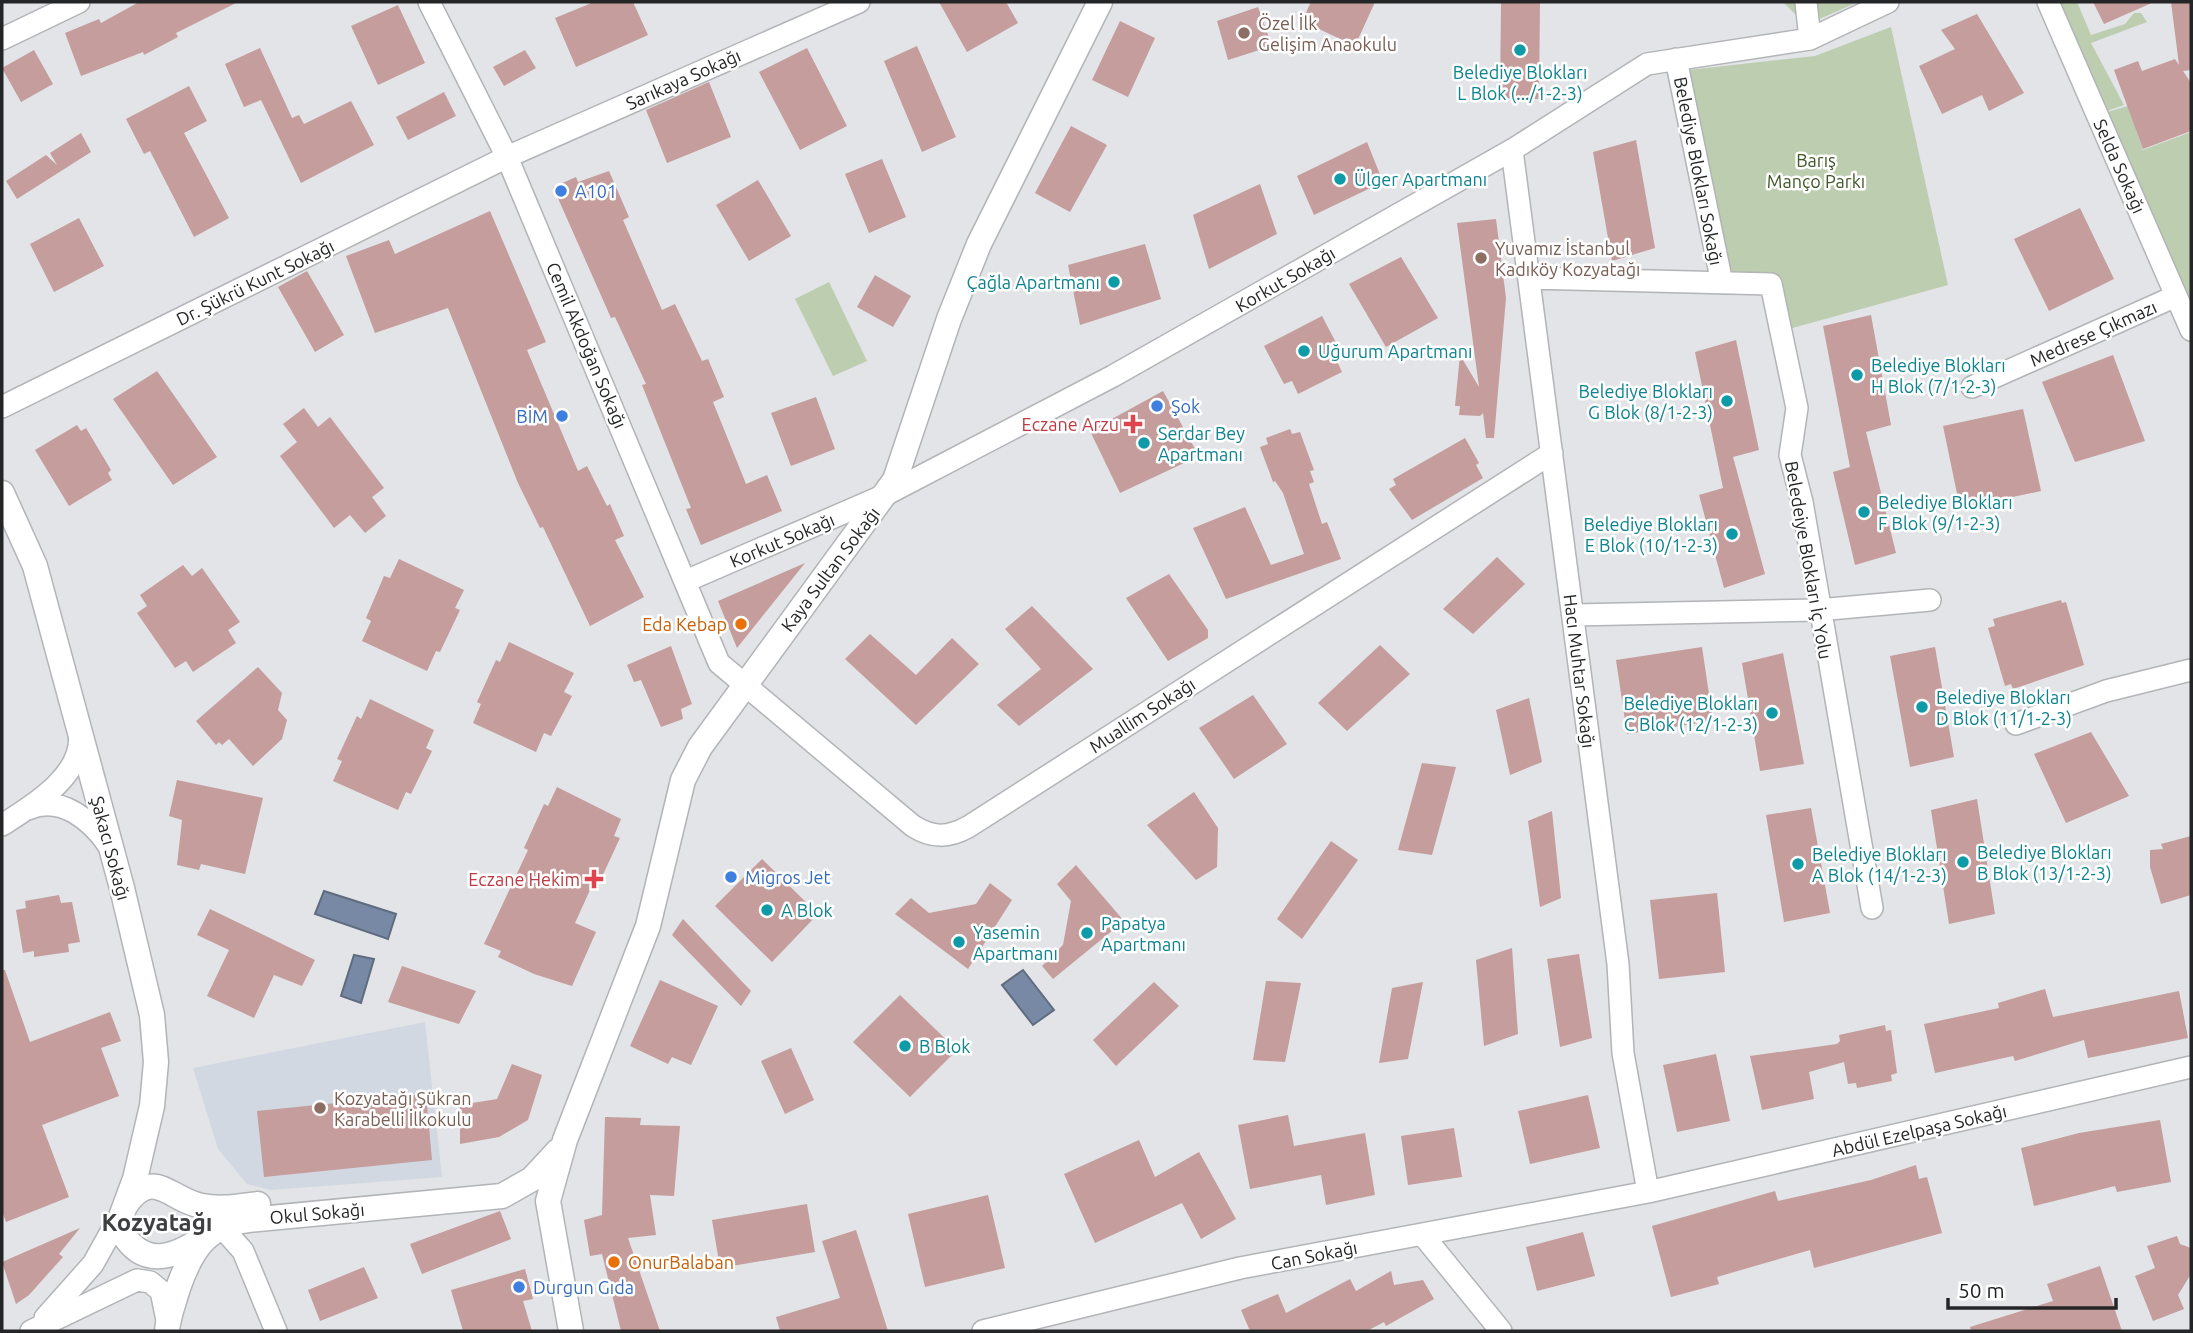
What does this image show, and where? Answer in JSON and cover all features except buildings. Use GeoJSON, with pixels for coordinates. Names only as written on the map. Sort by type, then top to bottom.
{"type":"FeatureCollection","features":[{"type":"Feature","properties":{"kind":"street","name":"Cemil Akdoğan Sokağı"},"geometry":{"type":"LineString","coordinates":[[429,2],[507,157],[719,663],[744,686]]}},
{"type":"Feature","properties":{"kind":"street","name":"Sarıkaya Sokağı"},"geometry":{"type":"LineString","coordinates":[[507,157],[859,2]]}},
{"type":"Feature","properties":{"kind":"street","name":"Kaya Sultan Sokağı"},"geometry":{"type":"LineString","coordinates":[[571,1331],[548,1211],[567,1134],[648,926],[685,774],[744,686],[885,495],[901,466],[946,328],[979,244],[1100,2]]}},
{"type":"Feature","properties":{"kind":"street"},"geometry":{"type":"LineString","coordinates":[[1807,2],[1810,39]]}},
{"type":"Feature","properties":{"kind":"street","name":"Korkut Sokağı"},"geometry":{"type":"LineString","coordinates":[[686,581],[885,495],[1112,376],[1512,150],[1647,64],[1810,39],[1888,2]]}},
{"type":"Feature","properties":{"kind":"street","name":"Selda Sokağı"},"geometry":{"type":"LineString","coordinates":[[2048,2],[2191,330]]}},
{"type":"Feature","properties":{"kind":"street"},"geometry":{"type":"LineString","coordinates":[[2,39],[66,5]]}},
{"type":"Feature","properties":{"kind":"street","name":"Belediye Blokları Sokağı"},"geometry":{"type":"LineString","coordinates":[[1676,59],[1722,283]]}},
{"type":"Feature","properties":{"kind":"street","name":"Hacı Muhtar Sokağı"},"geometry":{"type":"LineString","coordinates":[[1512,150],[1618,964],[1623,1053],[1648,1192]]}},
{"type":"Feature","properties":{"kind":"street","name":"Dr. Şükrü Kunt Sokağı"},"geometry":{"type":"LineString","coordinates":[[2,407],[507,157]]}},
{"type":"Feature","properties":{"kind":"street","name":"Beledeiye Blokları İç Yolu"},"geometry":{"type":"LineString","coordinates":[[1529,278],[1771,284],[1797,408],[1790,455],[1802,502],[1818,610],[1872,908]]}},
{"type":"Feature","properties":{"kind":"street","name":"Medrese Çıkmazı"},"geometry":{"type":"LineString","coordinates":[[1972,387],[2176,296]]}},
{"type":"Feature","properties":{"kind":"street","name":"Muallim Sokağı"},"geometry":{"type":"LineString","coordinates":[[744,686],[913,826],[932,835],[953,834],[1552,453]]}},
{"type":"Feature","properties":{"kind":"street","name":"Şakacı Sokağı"},"geometry":{"type":"LineString","coordinates":[[2,493],[35,566],[149,1002],[155,1045],[152,1106],[135,1179],[123,1210]]}},
{"type":"Feature","properties":{"kind":"street"},"geometry":{"type":"LineString","coordinates":[[1573,615],[1818,610],[1930,600]]}},
{"type":"Feature","properties":{"kind":"street"},"geometry":{"type":"LineString","coordinates":[[2016,724],[2106,691],[2191,670]]}},
{"type":"Feature","properties":{"kind":"street"},"geometry":{"type":"LineString","coordinates":[[2,825],[45,796],[66,772],[78,750],[79,730]]}},
{"type":"Feature","properties":{"kind":"street"},"geometry":{"type":"LineString","coordinates":[[26,810],[45,804],[73,811],[93,825],[111,849]]}},
{"type":"Feature","properties":{"kind":"street","name":"Abdül Ezelpaşa Sokağı"},"geometry":{"type":"LineString","coordinates":[[1648,1192],[2191,1067]]}},
{"type":"Feature","properties":{"kind":"street","name":"Kaya Sultan Sokağı"},"geometry":{"type":"LineString","coordinates":[[527,1182],[547,1165],[567,1134]]}},
{"type":"Feature","properties":{"kind":"street"},"geometry":{"type":"LineString","coordinates":[[527,1182],[538,1189],[548,1211]]}},
{"type":"Feature","properties":{"kind":"street","name":"Okul Sokağı"},"geometry":{"type":"LineString","coordinates":[[527,1182],[494,1197],[242,1221],[210,1232],[179,1254],[155,1255],[136,1247],[124,1236],[120,1223],[123,1210],[138,1192],[153,1186],[164,1187],[193,1204],[219,1208],[527,1182]]}},
{"type":"Feature","properties":{"kind":"street","name":"Can Sokağı"},"geometry":{"type":"LineString","coordinates":[[983,1331],[1240,1268],[1648,1192]]}},
{"type":"Feature","properties":{"kind":"street"},"geometry":{"type":"LineString","coordinates":[[30,1331],[88,1271],[113,1233],[123,1210]]}},
{"type":"Feature","properties":{"kind":"street"},"geometry":{"type":"LineString","coordinates":[[167,1329],[187,1262],[210,1232],[225,1231],[239,1244],[276,1331]]}},
{"type":"Feature","properties":{"kind":"street"},"geometry":{"type":"LineString","coordinates":[[1422,1234],[1501,1331]]}},
{"type":"Feature","properties":{"kind":"street"},"geometry":{"type":"LineString","coordinates":[[30,1331],[125,1284],[141,1280],[161,1291],[167,1329]]}},
{"type":"Feature","properties":{"kind":"shaded area","name":"Kozyatağı Şükran Karabelli İlkokulu"},"geometry":{"type":"Polygon","coordinates":[[[425,1022],[442,1177],[271,1190],[247,1184],[218,1149],[193,1068],[425,1022]]]}},
{"type":"Feature","properties":{"kind":"green space"},"geometry":{"type":"Polygon","coordinates":[[[1783,2],[1858,2],[1806,25],[1783,2]]]}},
{"type":"Feature","properties":{"kind":"green space"},"geometry":{"type":"Polygon","coordinates":[[[2055,2],[2077,2],[2091,35],[2125,24],[2134,13],[2141,13],[2147,22],[2091,43],[2124,105],[2104,112],[2055,2]]]}},
{"type":"Feature","properties":{"kind":"green space","name":"Barış Manço Parkı"},"geometry":{"type":"Polygon","coordinates":[[[1891,27],[1948,285],[1789,329],[1778,277],[1731,277],[1688,70],[1815,56],[1891,27]]]}},
{"type":"Feature","properties":{"kind":"green space"},"geometry":{"type":"Polygon","coordinates":[[[2128,106],[2143,150],[2191,132],[2191,305],[2104,113],[2128,106]]]}},
{"type":"Feature","properties":{"kind":"green space"},"geometry":{"type":"Polygon","coordinates":[[[829,282],[867,361],[833,376],[795,299],[829,282]]]}},
{"type":"Feature","properties":{"kind":"water"},"geometry":{"type":"Polygon","coordinates":[[[324,891],[396,914],[388,939],[315,914],[324,891]]]}},
{"type":"Feature","properties":{"kind":"water"},"geometry":{"type":"Polygon","coordinates":[[[354,955],[374,959],[361,1003],[341,996],[354,955]]]}},
{"type":"Feature","properties":{"kind":"water"},"geometry":{"type":"Polygon","coordinates":[[[1023,970],[1054,1010],[1033,1025],[1002,985],[1023,970]]]}},
{"type":"Feature","properties":{"kind":"place","name":"Özel İlk Gelişim Anaokulu"},"geometry":{"type":"Point","coordinates":[1244,33]}},
{"type":"Feature","properties":{"kind":"place","name":"Belediye Blokları L Blok (.../1-2-3)"},"geometry":{"type":"Point","coordinates":[1520,50]}},
{"type":"Feature","properties":{"kind":"place","name":"Ülger Apartmanı"},"geometry":{"type":"Point","coordinates":[1340,179]}},
{"type":"Feature","properties":{"kind":"place","name":"A101"},"geometry":{"type":"Point","coordinates":[561,191]}},
{"type":"Feature","properties":{"kind":"place","name":"Yuvamız İstanbul Kadıköy Kozyatağı"},"geometry":{"type":"Point","coordinates":[1481,258]}},
{"type":"Feature","properties":{"kind":"place","name":"Çağla Apartmanı"},"geometry":{"type":"Point","coordinates":[1114,282]}},
{"type":"Feature","properties":{"kind":"place","name":"Uğurum Apartmanı"},"geometry":{"type":"Point","coordinates":[1304,351]}},
{"type":"Feature","properties":{"kind":"place","name":"Belediye Blokları H Blok (7/1-2-3)"},"geometry":{"type":"Point","coordinates":[1857,375]}},
{"type":"Feature","properties":{"kind":"place","name":"Belediye Blokları G Blok (8/1-2-3)"},"geometry":{"type":"Point","coordinates":[1727,401]}},
{"type":"Feature","properties":{"kind":"place","name":"Şok"},"geometry":{"type":"Point","coordinates":[1157,406]}},
{"type":"Feature","properties":{"kind":"place","name":"BİM"},"geometry":{"type":"Point","coordinates":[562,416]}},
{"type":"Feature","properties":{"kind":"place","name":"Eczane Arzu"},"geometry":{"type":"Point","coordinates":[1133,424]}},
{"type":"Feature","properties":{"kind":"place","name":"Serdar Bey Apartmanı"},"geometry":{"type":"Point","coordinates":[1144,443]}},
{"type":"Feature","properties":{"kind":"place","name":"Belediye Blokları F Blok (9/1-2-3)"},"geometry":{"type":"Point","coordinates":[1864,512]}},
{"type":"Feature","properties":{"kind":"place","name":"Belediye Blokları E Blok (10/1-2-3)"},"geometry":{"type":"Point","coordinates":[1732,534]}},
{"type":"Feature","properties":{"kind":"place","name":"Eda Kebap"},"geometry":{"type":"Point","coordinates":[741,624]}},
{"type":"Feature","properties":{"kind":"place","name":"Belediye Blokları D Blok (11/1-2-3)"},"geometry":{"type":"Point","coordinates":[1922,707]}},
{"type":"Feature","properties":{"kind":"place","name":"Belediye Blokları C Blok (12/1-2-3)"},"geometry":{"type":"Point","coordinates":[1772,713]}},
{"type":"Feature","properties":{"kind":"place","name":"Belediye Blokları B Blok (13/1-2-3)"},"geometry":{"type":"Point","coordinates":[1963,862]}},
{"type":"Feature","properties":{"kind":"place","name":"Belediye Blokları A Blok (14/1-2-3)"},"geometry":{"type":"Point","coordinates":[1798,864]}},
{"type":"Feature","properties":{"kind":"place","name":"Migros Jet"},"geometry":{"type":"Point","coordinates":[731,877]}},
{"type":"Feature","properties":{"kind":"place","name":"Eczane Hekim"},"geometry":{"type":"Point","coordinates":[594,879]}},
{"type":"Feature","properties":{"kind":"place","name":"A Blok"},"geometry":{"type":"Point","coordinates":[767,910]}},
{"type":"Feature","properties":{"kind":"place","name":"Papatya Apartmanı"},"geometry":{"type":"Point","coordinates":[1087,933]}},
{"type":"Feature","properties":{"kind":"place","name":"Yasemin Apartmanı"},"geometry":{"type":"Point","coordinates":[959,942]}},
{"type":"Feature","properties":{"kind":"place","name":"B Blok"},"geometry":{"type":"Point","coordinates":[905,1046]}},
{"type":"Feature","properties":{"kind":"place","name":"Kozyatağı Şükran Karabelli İlkokulu"},"geometry":{"type":"Point","coordinates":[320,1108]}},
{"type":"Feature","properties":{"kind":"place","name":"OnurBalaban"},"geometry":{"type":"Point","coordinates":[614,1262]}},
{"type":"Feature","properties":{"kind":"place","name":"Durgun Gıda"},"geometry":{"type":"Point","coordinates":[519,1287]}},
{"type":"Feature","properties":{"kind":"district","name":"Kozyatağı"},"geometry":{"type":"Point","coordinates":[157,1222]}}]}
